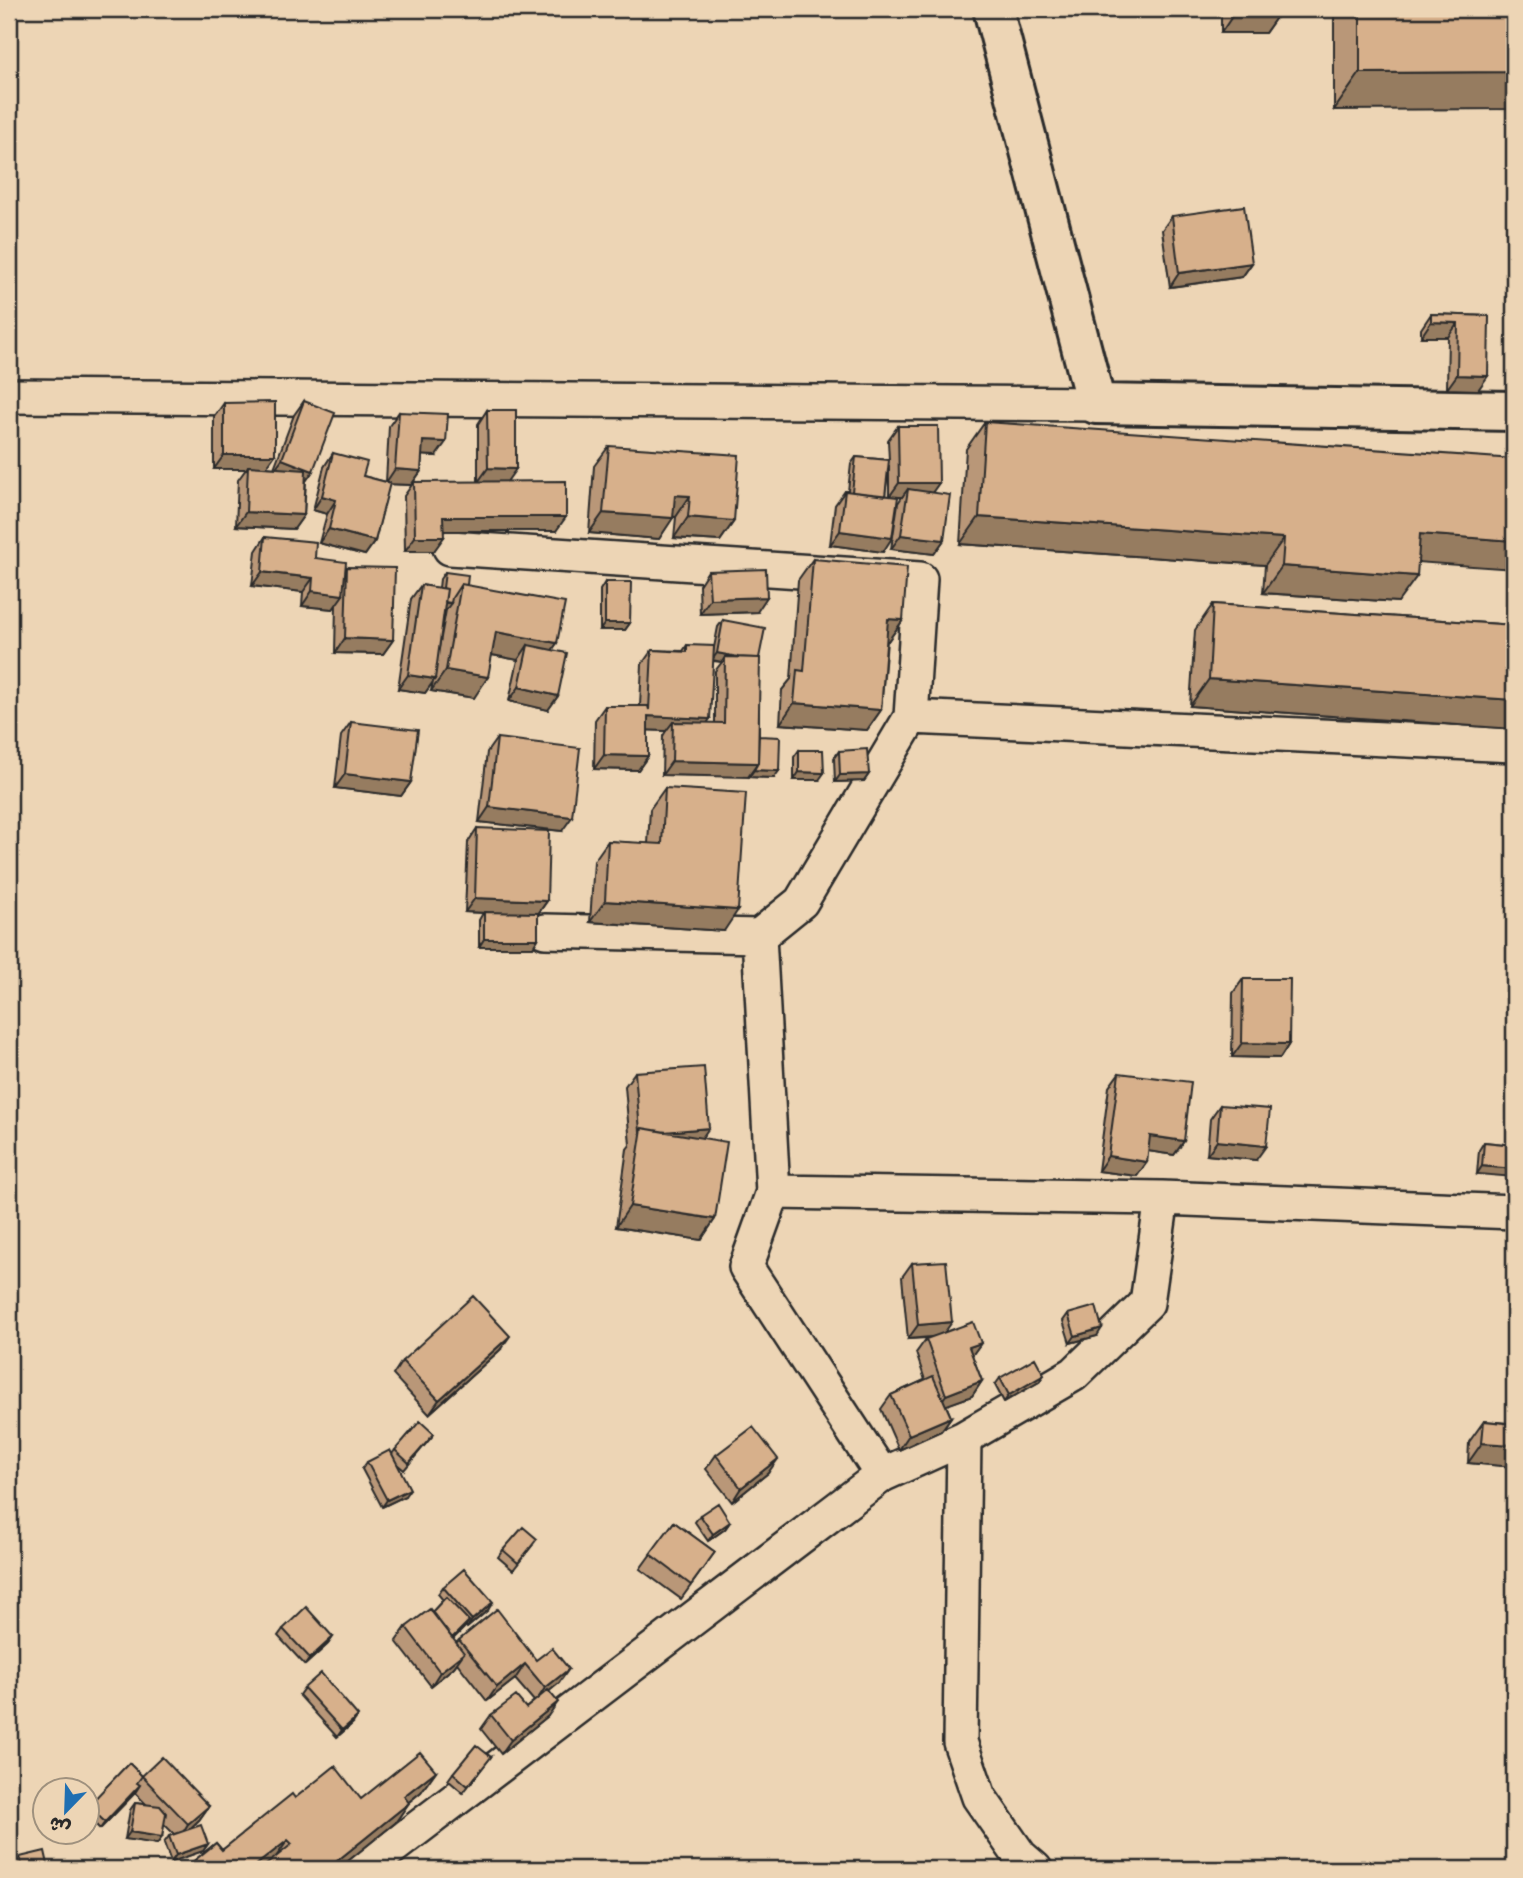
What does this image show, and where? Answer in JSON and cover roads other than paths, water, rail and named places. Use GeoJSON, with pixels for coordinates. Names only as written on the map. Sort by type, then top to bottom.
{"type":"FeatureCollection","features":[{"type":"Feature","properties":{"kind":"street"},"geometry":{"type":"LineString","coordinates":[[993,9],[1096,404]]}},
{"type":"Feature","properties":{"kind":"street"},"geometry":{"type":"LineString","coordinates":[[9,396],[1096,404],[1514,411]]}},
{"type":"Feature","properties":{"kind":"street"},"geometry":{"type":"LineString","coordinates":[[450,548],[920,579],[911,717],[801,902],[759,936],[545,931]]}},
{"type":"Feature","properties":{"kind":"street"},"geometry":{"type":"LineString","coordinates":[[911,717],[1514,745]]}},
{"type":"Feature","properties":{"kind":"street"},"geometry":{"type":"LineString","coordinates":[[759,936],[773,1192],[746,1267],[882,1475]]}},
{"type":"Feature","properties":{"kind":"street"},"geometry":{"type":"LineString","coordinates":[[773,1192],[1162,1198],[1514,1212]]}},
{"type":"Feature","properties":{"kind":"street"},"geometry":{"type":"LineString","coordinates":[[364,1869],[882,1475],[964,1438],[1074,1374],[1146,1303],[1162,1198]]}},
{"type":"Feature","properties":{"kind":"street"},"geometry":{"type":"LineString","coordinates":[[964,1438],[960,1742],[979,1797],[1020,1856],[1035,1869]]}}]}
